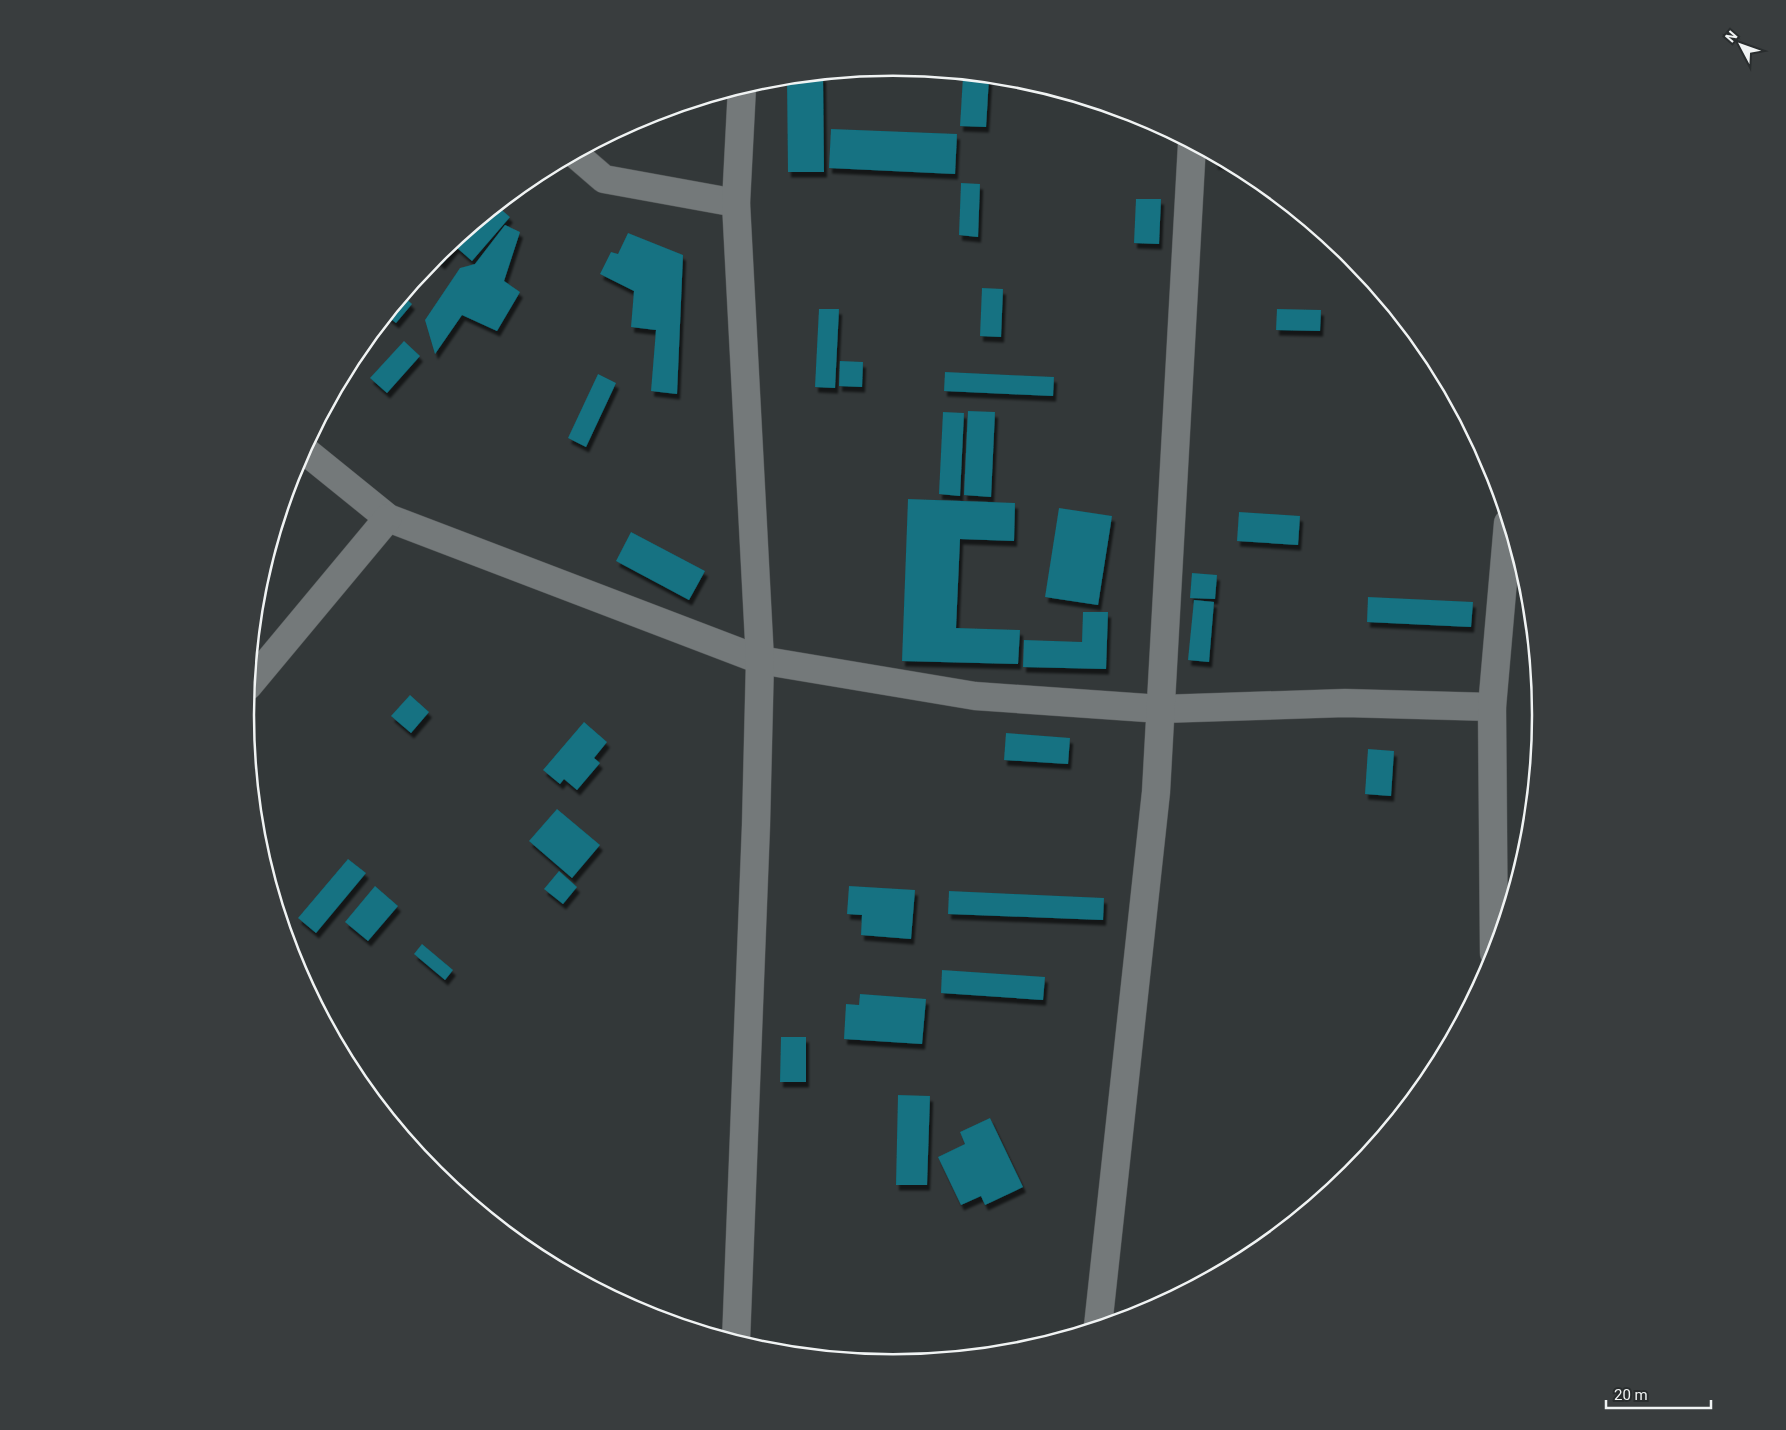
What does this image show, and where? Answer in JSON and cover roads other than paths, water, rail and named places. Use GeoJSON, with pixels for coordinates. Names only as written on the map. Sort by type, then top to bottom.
{"type":"FeatureCollection","features":[{"type":"Feature","properties":{"kind":"street"},"geometry":{"type":"LineString","coordinates":[[736,1334],[756,825],[760,660],[736,203],[742,95]]}},
{"type":"Feature","properties":{"kind":"street"},"geometry":{"type":"LineString","coordinates":[[1099,1320],[1155,802],[1192,151]]}},
{"type":"Feature","properties":{"kind":"street"},"geometry":{"type":"LineString","coordinates":[[581,158],[604,179],[736,203]]}},
{"type":"Feature","properties":{"kind":"street"},"geometry":{"type":"LineString","coordinates":[[310,455],[388,518],[760,660],[975,696],[1161,708],[1345,703],[1492,707]]}},
{"type":"Feature","properties":{"kind":"street"},"geometry":{"type":"LineString","coordinates":[[256,677],[388,518]]}},
{"type":"Feature","properties":{"kind":"street"},"geometry":{"type":"LineString","coordinates":[[1494,931],[1492,707],[1507,539]]}}]}
